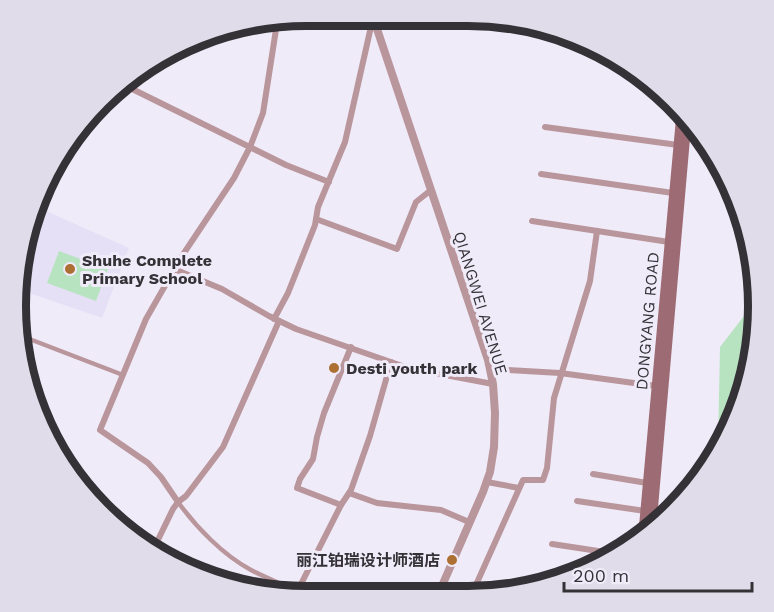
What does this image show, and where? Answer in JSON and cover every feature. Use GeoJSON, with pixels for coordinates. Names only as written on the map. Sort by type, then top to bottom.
{"type":"FeatureCollection","features":[{"type":"Feature","properties":{"kind":"main road","name":"DONGYANG ROAD"},"geometry":{"type":"LineString","coordinates":[[644,525],[680,122]]}},
{"type":"Feature","properties":{"kind":"main road","name":"DONGYANG ROAD"},"geometry":{"type":"LineString","coordinates":[[653,517],[686,129]]}},
{"type":"Feature","properties":{"kind":"street"},"geometry":{"type":"LineString","coordinates":[[157,543],[178,502],[186,496],[223,447],[288,293],[316,219],[318,207],[345,142],[372,26]]}},
{"type":"Feature","properties":{"kind":"street","name":"QIANGWEI AVENUE"},"geometry":{"type":"LineString","coordinates":[[377,26],[493,384],[495,436],[487,482],[442,586]]}},
{"type":"Feature","properties":{"kind":"street"},"geometry":{"type":"LineString","coordinates":[[276,27],[264,113],[250,147],[234,178],[174,269],[147,319],[100,430],[148,463],[200,528],[234,559],[284,586]]}},
{"type":"Feature","properties":{"kind":"street"},"geometry":{"type":"LineString","coordinates":[[130,88],[286,165],[329,182]]}},
{"type":"Feature","properties":{"kind":"street"},"geometry":{"type":"LineString","coordinates":[[545,127],[678,146]]}},
{"type":"Feature","properties":{"kind":"street"},"geometry":{"type":"LineString","coordinates":[[541,174],[673,193]]}},
{"type":"Feature","properties":{"kind":"street"},"geometry":{"type":"LineString","coordinates":[[316,219],[397,249],[416,201],[431,190]]}},
{"type":"Feature","properties":{"kind":"street"},"geometry":{"type":"LineString","coordinates":[[532,221],[669,242]]}},
{"type":"Feature","properties":{"kind":"street"},"geometry":{"type":"LineString","coordinates":[[475,586],[523,480],[543,480],[547,468],[554,398],[590,280],[597,231]]}},
{"type":"Feature","properties":{"kind":"street"},"geometry":{"type":"LineString","coordinates":[[174,269],[222,289],[276,320],[391,362],[408,368],[493,384]]}},
{"type":"Feature","properties":{"kind":"street"},"geometry":{"type":"LineString","coordinates":[[28,338],[123,375]]}},
{"type":"Feature","properties":{"kind":"street"},"geometry":{"type":"LineString","coordinates":[[341,505],[297,488],[300,478],[313,459],[324,413],[351,347]]}},
{"type":"Feature","properties":{"kind":"street"},"geometry":{"type":"LineString","coordinates":[[300,586],[341,505],[350,493],[370,436],[391,362]]}},
{"type":"Feature","properties":{"kind":"street"},"geometry":{"type":"LineString","coordinates":[[490,369],[560,373],[656,386]]}},
{"type":"Feature","properties":{"kind":"street"},"geometry":{"type":"LineString","coordinates":[[594,474],[647,483]]}},
{"type":"Feature","properties":{"kind":"street"},"geometry":{"type":"LineString","coordinates":[[487,482],[519,488]]}},
{"type":"Feature","properties":{"kind":"street"},"geometry":{"type":"LineString","coordinates":[[350,493],[377,503],[441,510],[470,522]]}},
{"type":"Feature","properties":{"kind":"street"},"geometry":{"type":"LineString","coordinates":[[577,501],[645,511]]}},
{"type":"Feature","properties":{"kind":"street"},"geometry":{"type":"LineString","coordinates":[[552,544],[603,552]]}},
{"type":"Feature","properties":{"kind":"shaded area","name":"Shuhe Complete Primary School"},"geometry":{"type":"Polygon","coordinates":[[[43,209],[129,248],[102,318],[26,292],[31,251],[43,209]]]}},
{"type":"Feature","properties":{"kind":"green space"},"geometry":{"type":"Polygon","coordinates":[[[59,251],[108,269],[96,301],[47,283],[59,251]]]}},
{"type":"Feature","properties":{"kind":"green space"},"geometry":{"type":"Polygon","coordinates":[[[748,311],[746,343],[739,379],[718,433],[720,347],[748,311]]]}},
{"type":"Feature","properties":{"kind":"place","name":"Shuhe Complete Primary School"},"geometry":{"type":"Point","coordinates":[70,269]}},
{"type":"Feature","properties":{"kind":"place","name":"Desti youth park"},"geometry":{"type":"Point","coordinates":[334,368]}},
{"type":"Feature","properties":{"kind":"place","name":"丽江铂瑞设计师酒店"},"geometry":{"type":"Point","coordinates":[452,560]}}]}
